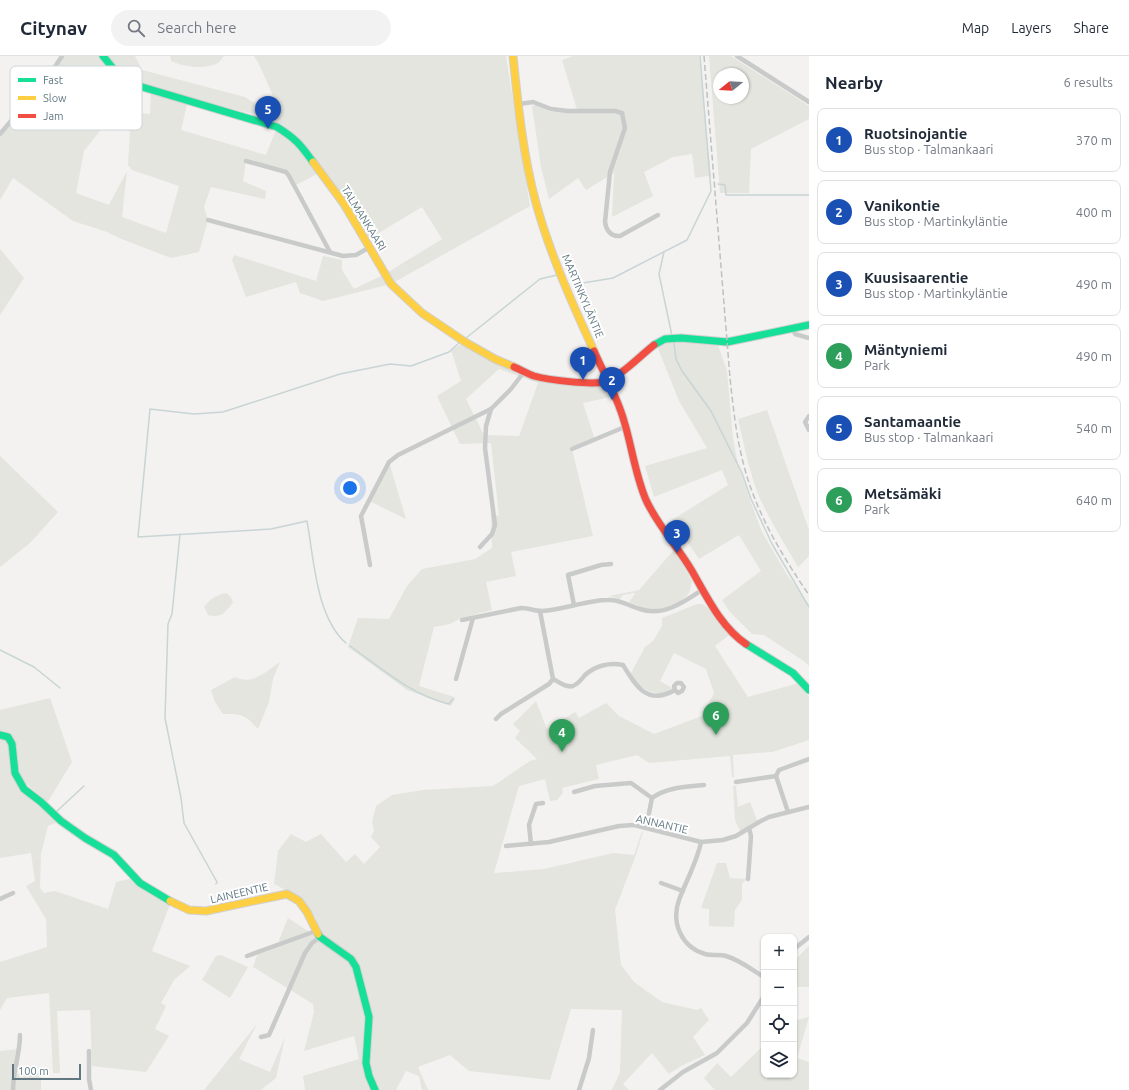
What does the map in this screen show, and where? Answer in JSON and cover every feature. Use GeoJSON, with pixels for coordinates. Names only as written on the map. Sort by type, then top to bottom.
{"type":"FeatureCollection","features":[{"type":"Feature","properties":{"kind":"street"},"geometry":{"type":"LineString","coordinates":[[56,66],[62,56]]}},
{"type":"Feature","properties":{"kind":"street","name":"TALMANKAARI"},"geometry":{"type":"LineString","coordinates":[[103,56],[111,66]]}},
{"type":"Feature","properties":{"kind":"street","name":"MARTINKYLÄNTIE"},"geometry":{"type":"LineString","coordinates":[[513,56],[518,104],[527,164],[545,232],[569,295],[627,426],[637,478],[648,505],[724,623],[735,635],[747,644],[792,672],[803,681],[809,690]]}},
{"type":"Feature","properties":{"kind":"street"},"geometry":{"type":"LineString","coordinates":[[737,56],[809,102]]}},
{"type":"Feature","properties":{"kind":"street","name":"TALMANKAARI"},"geometry":{"type":"LineString","coordinates":[[142,87],[277,127],[293,137],[300,144],[344,204],[391,284],[422,313],[471,346],[534,376],[566,381],[597,383],[608,381]]}},
{"type":"Feature","properties":{"kind":"street"},"geometry":{"type":"LineString","coordinates":[[518,104],[533,102],[551,109],[568,111],[615,111],[622,113],[625,128],[610,172],[605,222],[606,228],[616,237],[658,215]]}},
{"type":"Feature","properties":{"kind":"street"},"geometry":{"type":"LineString","coordinates":[[0,134],[10,122]]}},
{"type":"Feature","properties":{"kind":"street"},"geometry":{"type":"LineString","coordinates":[[246,161],[286,172],[330,252]]}},
{"type":"Feature","properties":{"kind":"street"},"geometry":{"type":"LineString","coordinates":[[208,220],[343,256],[356,254],[370,247]]}},
{"type":"Feature","properties":{"kind":"street"},"geometry":{"type":"LineString","coordinates":[[608,381],[619,374],[654,345],[665,340],[681,338],[727,342],[809,325]]}},
{"type":"Feature","properties":{"kind":"street"},"geometry":{"type":"LineString","coordinates":[[793,328],[795,334],[809,338]]}},
{"type":"Feature","properties":{"kind":"street"},"geometry":{"type":"LineString","coordinates":[[370,565],[361,516],[389,462],[398,455],[491,409],[511,389],[524,372]]}},
{"type":"Feature","properties":{"kind":"street"},"geometry":{"type":"LineString","coordinates":[[480,547],[492,534],[495,525],[485,448],[486,426],[491,409]]}},
{"type":"Feature","properties":{"kind":"street"},"geometry":{"type":"LineString","coordinates":[[809,416],[805,422],[809,430]]}},
{"type":"Feature","properties":{"kind":"street"},"geometry":{"type":"LineString","coordinates":[[572,449],[627,426]]}},
{"type":"Feature","properties":{"kind":"street"},"geometry":{"type":"LineString","coordinates":[[574,605],[568,575],[601,565],[611,564]]}},
{"type":"Feature","properties":{"kind":"street"},"geometry":{"type":"LineString","coordinates":[[462,620],[521,608],[540,611],[606,599],[621,601],[646,611],[664,610],[685,601],[702,590]]}},
{"type":"Feature","properties":{"kind":"street"},"geometry":{"type":"LineString","coordinates":[[496,719],[501,714],[549,684],[553,679],[540,611]]}},
{"type":"Feature","properties":{"kind":"street"},"geometry":{"type":"LineString","coordinates":[[456,679],[473,618]]}},
{"type":"Feature","properties":{"kind":"street"},"geometry":{"type":"LineString","coordinates":[[553,679],[562,684],[572,686],[576,685],[591,670],[598,666],[617,663],[623,665],[633,683],[638,688],[650,695],[656,697],[663,696],[674,690]]}},
{"type":"Feature","properties":{"kind":"street","name":"LAINEENTIE"},"geometry":{"type":"LineString","coordinates":[[0,735],[8,737],[12,744],[15,773],[24,789],[61,821],[85,838],[114,855],[140,883],[184,908],[189,910],[206,911],[287,894],[299,901],[307,912],[318,934],[351,959],[358,973],[369,1017],[367,1068],[374,1090]]}},
{"type":"Feature","properties":{"kind":"street"},"geometry":{"type":"LineString","coordinates":[[788,812],[776,776],[779,770],[809,759]]}},
{"type":"Feature","properties":{"kind":"street"},"geometry":{"type":"LineString","coordinates":[[736,782],[776,776]]}},
{"type":"Feature","properties":{"kind":"street"},"geometry":{"type":"LineString","coordinates":[[574,792],[595,786],[631,783],[652,798]]}},
{"type":"Feature","properties":{"kind":"street"},"geometry":{"type":"LineString","coordinates":[[646,828],[652,798],[661,792],[684,787],[704,785]]}},
{"type":"Feature","properties":{"kind":"street"},"geometry":{"type":"LineString","coordinates":[[531,844],[529,825],[536,804],[543,802]]}},
{"type":"Feature","properties":{"kind":"street","name":"ANNANTIE"},"geometry":{"type":"LineString","coordinates":[[506,846],[549,842],[620,826],[634,825],[701,842],[723,840],[736,836],[769,817],[809,807]]}},
{"type":"Feature","properties":{"kind":"street"},"geometry":{"type":"LineString","coordinates":[[748,879],[751,836],[749,828]]}},
{"type":"Feature","properties":{"kind":"street"},"geometry":{"type":"LineString","coordinates":[[701,842],[678,901],[676,923],[681,936],[693,948],[705,954],[727,956],[761,975]]}},
{"type":"Feature","properties":{"kind":"street"},"geometry":{"type":"LineString","coordinates":[[662,883],[683,891]]}},
{"type":"Feature","properties":{"kind":"street"},"geometry":{"type":"LineString","coordinates":[[0,899],[13,893]]}},
{"type":"Feature","properties":{"kind":"street"},"geometry":{"type":"LineString","coordinates":[[247,956],[318,934]]}},
{"type":"Feature","properties":{"kind":"street"},"geometry":{"type":"LineString","coordinates":[[261,1037],[269,1034],[305,953],[318,934]]}},
{"type":"Feature","properties":{"kind":"street"},"geometry":{"type":"LineString","coordinates":[[797,947],[809,937]]}},
{"type":"Feature","properties":{"kind":"street"},"geometry":{"type":"LineString","coordinates":[[660,1090],[683,1072],[717,1053],[747,1023],[761,1001]]}},
{"type":"Feature","properties":{"kind":"street"},"geometry":{"type":"LineString","coordinates":[[579,1090],[589,1058],[593,1030]]}},
{"type":"Feature","properties":{"kind":"street"},"geometry":{"type":"LineString","coordinates":[[13,1090],[13,1082],[20,1049],[20,1035]]}},
{"type":"Feature","properties":{"kind":"street"},"geometry":{"type":"LineString","coordinates":[[89,1051],[92,1090]]}},
{"type":"Feature","properties":{"kind":"shaded area"},"geometry":{"type":"Polygon","coordinates":[[[62,56],[103,56],[113,66],[54,66],[62,56]]]}},
{"type":"Feature","properties":{"kind":"shaded area"},"geometry":{"type":"Polygon","coordinates":[[[108,56],[135,56],[140,66],[116,66],[108,56]]]}},
{"type":"Feature","properties":{"kind":"shaded area"},"geometry":{"type":"Polygon","coordinates":[[[170,56],[224,56],[220,62],[213,65],[194,67],[171,61],[170,56]]]}},
{"type":"Feature","properties":{"kind":"shaded area"},"geometry":{"type":"Polygon","coordinates":[[[254,56],[506,56],[530,206],[391,284],[323,301],[300,293],[296,282],[246,297],[232,260],[234,255],[316,281],[323,256],[342,260],[342,270],[354,289],[385,274],[442,239],[422,207],[367,240],[366,249],[319,173],[294,186],[285,172],[246,161],[243,181],[266,191],[265,199],[211,187],[204,207],[208,220],[199,252],[171,258],[107,232],[73,221],[13,178],[0,200],[0,134],[10,121],[10,130],[101,130],[84,151],[76,193],[109,205],[127,171],[122,217],[166,233],[179,186],[132,170],[128,165],[130,131],[123,130],[142,130],[142,113],[150,114],[151,90],[188,100],[181,130],[266,155],[277,127],[298,141],[290,130],[269,118],[281,114],[254,56]]]}},
{"type":"Feature","properties":{"kind":"shaded area"},"geometry":{"type":"Polygon","coordinates":[[[573,56],[699,56],[711,177],[695,178],[692,154],[673,157],[644,172],[653,196],[612,217],[614,173],[586,190],[578,178],[549,199],[541,167],[532,106],[536,105],[551,112],[578,113],[562,60],[573,56]]]}},
{"type":"Feature","properties":{"kind":"shaded area"},"geometry":{"type":"Polygon","coordinates":[[[709,56],[731,56],[809,106],[809,119],[751,149],[749,193],[720,193],[709,56]]]}},
{"type":"Feature","properties":{"kind":"shaded area"},"geometry":{"type":"Polygon","coordinates":[[[142,70],[245,97],[261,107],[269,118],[152,88],[142,84],[142,70]]]}},
{"type":"Feature","properties":{"kind":"shaded area"},"geometry":{"type":"Polygon","coordinates":[[[0,249],[24,278],[0,315],[0,249]]]}},
{"type":"Feature","properties":{"kind":"shaded area"},"geometry":{"type":"Polygon","coordinates":[[[681,338],[718,345],[727,371],[733,438],[738,464],[749,497],[762,532],[786,573],[809,605],[809,666],[764,635],[752,634],[730,612],[722,600],[761,571],[739,535],[699,559],[672,520],[728,485],[722,470],[654,497],[645,466],[707,448],[679,401],[657,346],[654,345],[681,338]]]}},
{"type":"Feature","properties":{"kind":"shaded area"},"geometry":{"type":"Polygon","coordinates":[[[465,342],[538,380],[602,387],[607,389],[610,397],[583,403],[595,440],[572,449],[593,536],[511,552],[516,576],[486,582],[492,610],[461,618],[450,624],[434,627],[419,686],[454,697],[455,699],[451,706],[407,690],[348,647],[358,618],[389,619],[407,586],[422,569],[475,559],[492,548],[491,513],[499,516],[491,443],[460,444],[437,396],[461,381],[451,350],[465,342]],[[499,369],[466,399],[484,435],[519,436],[538,383],[499,369]]]}},
{"type":"Feature","properties":{"kind":"shaded area"},"geometry":{"type":"Polygon","coordinates":[[[767,410],[809,530],[809,556],[798,567],[758,494],[749,467],[738,419],[767,410]]]}},
{"type":"Feature","properties":{"kind":"shaded area"},"geometry":{"type":"Polygon","coordinates":[[[0,456],[58,512],[30,543],[0,567],[0,456]]]}},
{"type":"Feature","properties":{"kind":"shaded area"},"geometry":{"type":"Polygon","coordinates":[[[389,462],[406,519],[369,501],[389,462]]]}},
{"type":"Feature","properties":{"kind":"shaded area"},"geometry":{"type":"Polygon","coordinates":[[[673,551],[692,581],[689,593],[678,602],[668,607],[650,609],[629,602],[635,594],[634,593],[623,595],[620,599],[609,596],[639,590],[673,551]]]}},
{"type":"Feature","properties":{"kind":"shaded area"},"geometry":{"type":"Polygon","coordinates":[[[226,593],[231,597],[233,603],[220,615],[208,615],[204,607],[206,604],[216,596],[226,593]]]}},
{"type":"Feature","properties":{"kind":"shaded area"},"geometry":{"type":"Polygon","coordinates":[[[697,604],[703,604],[707,607],[729,635],[715,646],[748,697],[799,683],[809,697],[809,740],[772,752],[733,755],[734,777],[732,777],[730,756],[649,763],[637,755],[596,765],[599,779],[562,788],[563,793],[557,800],[550,801],[545,779],[519,786],[494,873],[544,869],[613,853],[634,855],[642,831],[643,832],[636,855],[615,910],[621,965],[634,982],[662,1002],[697,1010],[701,1008],[709,1020],[693,1037],[705,1055],[681,1066],[669,1074],[652,1053],[623,1084],[629,1090],[612,1090],[620,1072],[622,1010],[571,1009],[550,1080],[469,1071],[450,1055],[418,1067],[428,1090],[422,1090],[419,1076],[406,1071],[396,1090],[305,1090],[303,1076],[359,1059],[354,1036],[304,1051],[314,1012],[313,1004],[253,967],[258,952],[280,946],[279,940],[288,918],[320,939],[316,918],[301,898],[274,884],[278,851],[291,834],[306,842],[321,834],[346,862],[355,854],[364,864],[380,847],[371,837],[374,831],[372,822],[376,806],[392,795],[423,790],[493,786],[530,761],[537,759],[515,738],[520,731],[513,724],[536,701],[547,729],[575,712],[579,718],[606,703],[619,716],[654,734],[702,716],[714,693],[706,669],[674,653],[660,681],[672,688],[664,693],[648,691],[643,688],[634,680],[631,673],[645,647],[653,641],[662,626],[662,618],[697,604]]]}},
{"type":"Feature","properties":{"kind":"shaded area"},"geometry":{"type":"Polygon","coordinates":[[[280,662],[273,679],[269,702],[258,729],[243,716],[223,714],[215,702],[211,690],[235,677],[247,680],[253,679],[280,662]]]}},
{"type":"Feature","properties":{"kind":"shaded area"},"geometry":{"type":"Polygon","coordinates":[[[50,698],[72,762],[47,803],[17,775],[24,789],[61,821],[48,826],[41,854],[40,888],[44,893],[55,891],[108,909],[116,882],[134,878],[171,902],[152,951],[190,966],[174,980],[161,1003],[166,1006],[155,1029],[169,1036],[146,1072],[92,1066],[90,1010],[57,1011],[60,1073],[53,1073],[49,993],[7,998],[0,1010],[0,962],[47,947],[46,919],[26,886],[35,881],[31,853],[0,858],[0,710],[50,698]]]}},
{"type":"Feature","properties":{"kind":"shaded area"},"geometry":{"type":"Polygon","coordinates":[[[733,786],[736,786],[738,807],[750,802],[757,820],[740,831],[735,820],[733,786]]]}},
{"type":"Feature","properties":{"kind":"shaded area"},"geometry":{"type":"Polygon","coordinates":[[[717,863],[726,863],[730,878],[748,879],[742,883],[742,900],[735,910],[734,927],[709,926],[709,909],[701,908],[717,863]]]}},
{"type":"Feature","properties":{"kind":"shaded area"},"geometry":{"type":"Polygon","coordinates":[[[809,946],[809,987],[797,987],[797,958],[809,946]]]}},
{"type":"Feature","properties":{"kind":"shaded area"},"geometry":{"type":"Polygon","coordinates":[[[221,955],[248,967],[230,998],[202,980],[216,956],[221,955]]]}},
{"type":"Feature","properties":{"kind":"shaded area"},"geometry":{"type":"Polygon","coordinates":[[[809,1017],[797,1058],[797,1042],[797,1020],[809,1017]]]}},
{"type":"Feature","properties":{"kind":"shaded area"},"geometry":{"type":"Polygon","coordinates":[[[257,1024],[239,1059],[270,1072],[285,1037],[276,1078],[261,1090],[204,1090],[257,1024]]]}},
{"type":"Feature","properties":{"kind":"shaded area"},"geometry":{"type":"Polygon","coordinates":[[[761,1048],[761,1078],[797,1078],[797,1058],[809,1062],[809,1090],[715,1090],[704,1078],[717,1063],[731,1077],[761,1048]]]}},
{"type":"Feature","properties":{"kind":"shaded area"},"geometry":{"type":"Polygon","coordinates":[[[20,1049],[15,1074],[41,1073],[41,1090],[0,1090],[0,1051],[20,1049]]]}},
{"type":"Feature","properties":{"kind":"waterway"},"geometry":{"type":"LineString","coordinates":[[571,271],[583,283],[613,278],[687,240],[711,191],[700,56]]}},
{"type":"Feature","properties":{"kind":"waterway"},"geometry":{"type":"LineString","coordinates":[[718,184],[725,185],[726,195],[809,195]]}},
{"type":"Feature","properties":{"kind":"waterway"},"geometry":{"type":"LineString","coordinates":[[664,252],[659,274],[672,336]]}},
{"type":"Feature","properties":{"kind":"waterway"},"geometry":{"type":"LineString","coordinates":[[466,338],[540,279],[557,275]]}},
{"type":"Feature","properties":{"kind":"waterway"},"geometry":{"type":"LineString","coordinates":[[346,643],[336,632],[322,603],[307,521],[271,529],[138,537],[150,409],[194,414],[223,412],[340,374],[390,364],[411,366],[449,352],[459,343]]}},
{"type":"Feature","properties":{"kind":"waterway"},"geometry":{"type":"LineString","coordinates":[[674,343],[676,359],[682,371],[711,411],[742,473],[751,499],[772,544],[809,607]]}},
{"type":"Feature","properties":{"kind":"waterway"},"geometry":{"type":"LineString","coordinates":[[608,368],[611,374]]}},
{"type":"Feature","properties":{"kind":"waterway"},"geometry":{"type":"LineString","coordinates":[[180,534],[172,614],[168,624],[165,718],[181,798],[184,823],[217,882],[216,884]]}},
{"type":"Feature","properties":{"kind":"waterway"},"geometry":{"type":"LineString","coordinates":[[350,646],[385,672],[422,694],[449,704],[453,699]]}},
{"type":"Feature","properties":{"kind":"waterway"},"geometry":{"type":"LineString","coordinates":[[0,650],[34,667],[60,688]]}},
{"type":"Feature","properties":{"kind":"waterway"},"geometry":{"type":"LineString","coordinates":[[56,812],[84,786]]}},
{"type":"Feature","properties":{"kind":"railway"},"geometry":{"type":"LineString","coordinates":[[704,56],[730,378],[738,441],[754,498],[779,548],[809,595]]}},
{"type":"Feature","properties":{"kind":"traffic: fast"},"geometry":{"type":"LineString","coordinates":[[103,56],[111,66]]}},
{"type":"Feature","properties":{"kind":"traffic: fast"},"geometry":{"type":"LineString","coordinates":[[142,87],[277,127],[297,142],[313,162]]}},
{"type":"Feature","properties":{"kind":"traffic: fast"},"geometry":{"type":"LineString","coordinates":[[654,345],[665,339],[681,338],[727,342],[809,325]]}},
{"type":"Feature","properties":{"kind":"traffic: fast"},"geometry":{"type":"LineString","coordinates":[[746,644],[793,673],[809,690]]}},
{"type":"Feature","properties":{"kind":"traffic: fast"},"geometry":{"type":"LineString","coordinates":[[0,735],[8,737],[12,744],[15,773],[24,789],[41,802],[61,821],[85,838],[114,855],[140,883],[170,901]]}},
{"type":"Feature","properties":{"kind":"traffic: fast"},"geometry":{"type":"LineString","coordinates":[[318,934],[351,959],[356,967],[369,1017],[366,1063],[369,1076],[375,1090]]}},
{"type":"Feature","properties":{"kind":"traffic: slow"},"geometry":{"type":"LineString","coordinates":[[513,56],[524,148],[531,185],[555,260],[594,351]]}},
{"type":"Feature","properties":{"kind":"traffic: slow"},"geometry":{"type":"LineString","coordinates":[[313,162],[344,204],[391,284],[422,313],[465,342],[495,359],[514,367]]}},
{"type":"Feature","properties":{"kind":"traffic: slow"},"geometry":{"type":"LineString","coordinates":[[170,901],[189,910],[206,911],[287,894],[299,901],[307,912],[318,934]]}},
{"type":"Feature","properties":{"kind":"traffic: jam"},"geometry":{"type":"LineString","coordinates":[[514,367],[534,376],[550,379],[583,383],[602,382],[608,381],[620,374],[654,345]]}},
{"type":"Feature","properties":{"kind":"traffic: jam"},"geometry":{"type":"LineString","coordinates":[[594,351],[621,412],[639,480],[651,510],[692,571],[715,611],[729,629],[746,644]]}},
{"type":"Feature","properties":{"kind":"place","name":"Santamaantie"},"geometry":{"type":"Point","coordinates":[268,129]}},
{"type":"Feature","properties":{"kind":"place","name":"Ruotsinojantie"},"geometry":{"type":"Point","coordinates":[583,380]}},
{"type":"Feature","properties":{"kind":"place","name":"Vanikontie"},"geometry":{"type":"Point","coordinates":[612,400]}},
{"type":"Feature","properties":{"kind":"place","name":"Kuusisaarentie"},"geometry":{"type":"Point","coordinates":[677,553]}},
{"type":"Feature","properties":{"kind":"place","name":"Metsämäki"},"geometry":{"type":"Point","coordinates":[716,735]}},
{"type":"Feature","properties":{"kind":"place","name":"Mäntyniemi"},"geometry":{"type":"Point","coordinates":[562,752]}}]}
